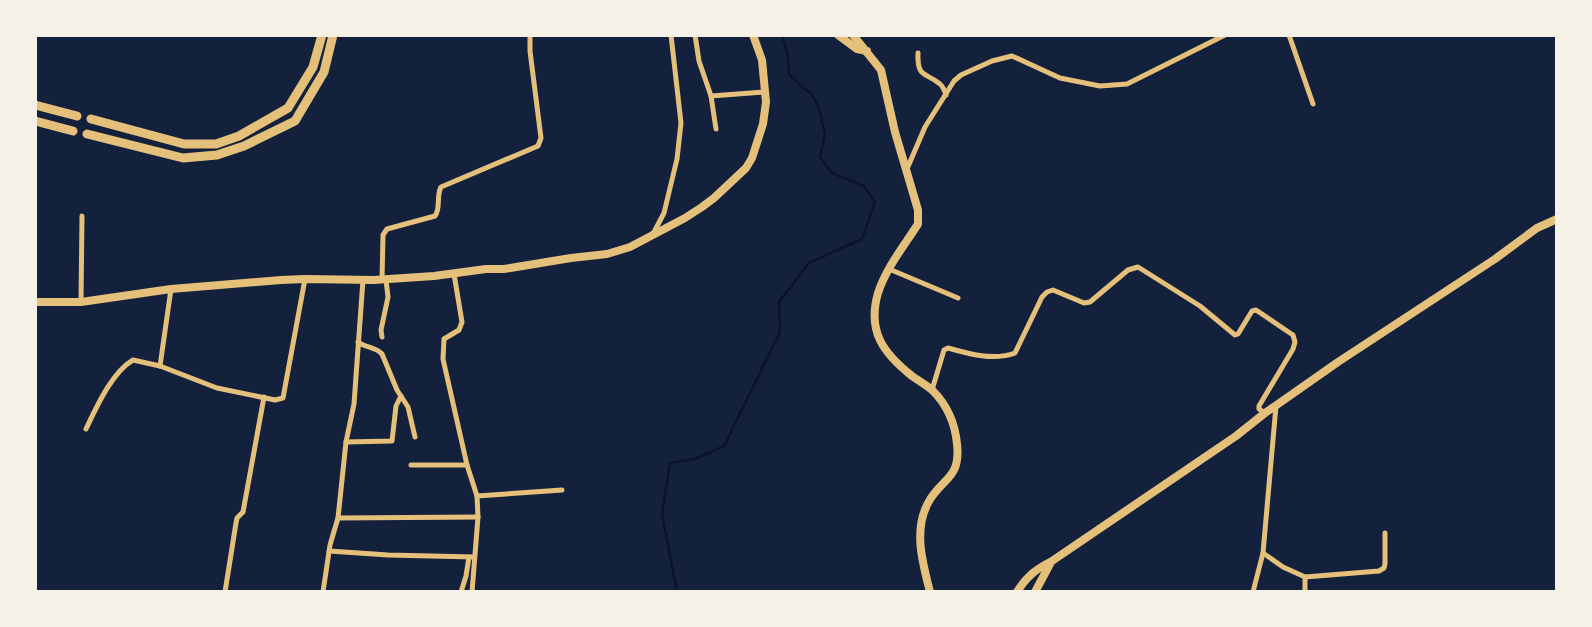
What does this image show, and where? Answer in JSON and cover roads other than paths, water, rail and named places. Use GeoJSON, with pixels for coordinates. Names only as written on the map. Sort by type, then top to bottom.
{"type":"FeatureCollection","features":[{"type":"Feature","properties":{"kind":"highway"},"geometry":{"type":"LineString","coordinates":[[91,119],[184,144],[216,144],[239,136],[288,108],[313,67],[322,35]]}},
{"type":"Feature","properties":{"kind":"highway"},"geometry":{"type":"LineString","coordinates":[[87,134],[183,158],[217,155],[244,146],[295,121],[324,72],[333,35]]}},
{"type":"Feature","properties":{"kind":"highway"},"geometry":{"type":"LineString","coordinates":[[35,105],[77,116]]}},
{"type":"Feature","properties":{"kind":"highway"},"geometry":{"type":"LineString","coordinates":[[35,121],[73,131]]}},
{"type":"Feature","properties":{"kind":"main road"},"geometry":{"type":"LineString","coordinates":[[35,302],[81,302],[171,289],[305,279],[384,280],[454,274],[607,254],[630,247],[685,218],[715,198],[746,168],[752,158],[761,135],[765,113],[762,60],[753,35]]}},
{"type":"Feature","properties":{"kind":"main road"},"geometry":{"type":"LineString","coordinates":[[838,35],[857,49],[867,51]]}},
{"type":"Feature","properties":{"kind":"main road"},"geometry":{"type":"LineString","coordinates":[[853,35],[881,70],[905,172],[919,218],[889,269],[878,294],[874,319],[879,341],[894,361],[932,390],[953,419],[957,464],[953,474],[929,501],[921,522],[921,547],[930,592]]}},
{"type":"Feature","properties":{"kind":"main road"},"geometry":{"type":"LineString","coordinates":[[1017,592],[1033,572],[1236,436],[1276,405],[1537,228],[1557,219]]}},
{"type":"Feature","properties":{"kind":"main road"},"geometry":{"type":"LineString","coordinates":[[1035,592],[1052,561]]}},
{"type":"Feature","properties":{"kind":"street"},"geometry":{"type":"LineString","coordinates":[[382,337],[388,297],[384,280],[383,235],[387,229],[435,216],[441,187],[540,144],[530,35]]}},
{"type":"Feature","properties":{"kind":"street"},"geometry":{"type":"LineString","coordinates":[[653,234],[664,214],[680,135],[671,35]]}},
{"type":"Feature","properties":{"kind":"street"},"geometry":{"type":"LineString","coordinates":[[695,35],[699,61],[711,96],[716,129]]}},
{"type":"Feature","properties":{"kind":"street"},"geometry":{"type":"LineString","coordinates":[[905,172],[925,127],[954,81],[992,61],[1012,56],[1060,78],[1100,86],[1127,84],[1225,35]]}},
{"type":"Feature","properties":{"kind":"street"},"geometry":{"type":"LineString","coordinates":[[1289,35],[1313,104]]}},
{"type":"Feature","properties":{"kind":"street"},"geometry":{"type":"LineString","coordinates":[[918,53],[919,68],[923,74],[942,86],[946,95]]}},
{"type":"Feature","properties":{"kind":"street"},"geometry":{"type":"LineString","coordinates":[[711,96],[765,92]]}},
{"type":"Feature","properties":{"kind":"street"},"geometry":{"type":"LineString","coordinates":[[81,302],[82,216]]}},
{"type":"Feature","properties":{"kind":"street"},"geometry":{"type":"LineString","coordinates":[[932,390],[944,350],[948,348],[989,356],[1011,355],[1015,353],[1042,297],[1047,292],[1054,290],[1084,303],[1090,302],[1128,270],[1138,267],[1200,306],[1236,335],[1255,310],[1293,335],[1295,342],[1289,358],[1259,406],[1265,413]]}},
{"type":"Feature","properties":{"kind":"street"},"geometry":{"type":"LineString","coordinates":[[889,269],[958,298]]}},
{"type":"Feature","properties":{"kind":"street"},"geometry":{"type":"LineString","coordinates":[[454,274],[461,322],[459,330],[444,339],[443,359],[467,465],[477,496],[478,517],[461,592]]}},
{"type":"Feature","properties":{"kind":"street"},"geometry":{"type":"LineString","coordinates":[[86,429],[99,400],[128,362],[137,360],[217,388],[275,400],[283,398],[305,279]]}},
{"type":"Feature","properties":{"kind":"street"},"geometry":{"type":"LineString","coordinates":[[323,592],[329,551],[338,518],[346,442],[354,404],[363,280]]}},
{"type":"Feature","properties":{"kind":"street"},"geometry":{"type":"LineString","coordinates":[[160,366],[171,289]]}},
{"type":"Feature","properties":{"kind":"street"},"geometry":{"type":"LineString","coordinates":[[358,342],[378,349],[382,354],[397,390],[408,407],[415,437]]}},
{"type":"Feature","properties":{"kind":"street"},"geometry":{"type":"LineString","coordinates":[[346,442],[392,441],[396,406],[401,396]]}},
{"type":"Feature","properties":{"kind":"street"},"geometry":{"type":"LineString","coordinates":[[225,592],[237,518],[243,512],[264,397]]}},
{"type":"Feature","properties":{"kind":"street"},"geometry":{"type":"LineString","coordinates":[[1254,592],[1263,553],[1276,405]]}},
{"type":"Feature","properties":{"kind":"street"},"geometry":{"type":"LineString","coordinates":[[411,465],[467,465]]}},
{"type":"Feature","properties":{"kind":"street"},"geometry":{"type":"LineString","coordinates":[[477,496],[562,490]]}},
{"type":"Feature","properties":{"kind":"street"},"geometry":{"type":"LineString","coordinates":[[338,518],[478,517]]}},
{"type":"Feature","properties":{"kind":"street"},"geometry":{"type":"LineString","coordinates":[[1263,553],[1283,567],[1305,577],[1379,570],[1384,568],[1385,564],[1385,533]]}},
{"type":"Feature","properties":{"kind":"street"},"geometry":{"type":"LineString","coordinates":[[329,551],[471,557]]}},
{"type":"Feature","properties":{"kind":"street"},"geometry":{"type":"LineString","coordinates":[[471,557],[472,590]]}},
{"type":"Feature","properties":{"kind":"street"},"geometry":{"type":"LineString","coordinates":[[466,576],[472,590]]}},
{"type":"Feature","properties":{"kind":"street"},"geometry":{"type":"LineString","coordinates":[[1305,577],[1305,592]]}},
{"type":"Feature","properties":{"kind":"waterway"},"geometry":{"type":"LineString","coordinates":[[677,592],[662,514],[670,463],[695,459],[724,446],[780,332],[779,302],[809,263],[862,239],[875,202],[864,186],[832,173],[820,157],[825,135],[819,108],[812,94],[789,74],[788,56],[782,35]]}}]}
